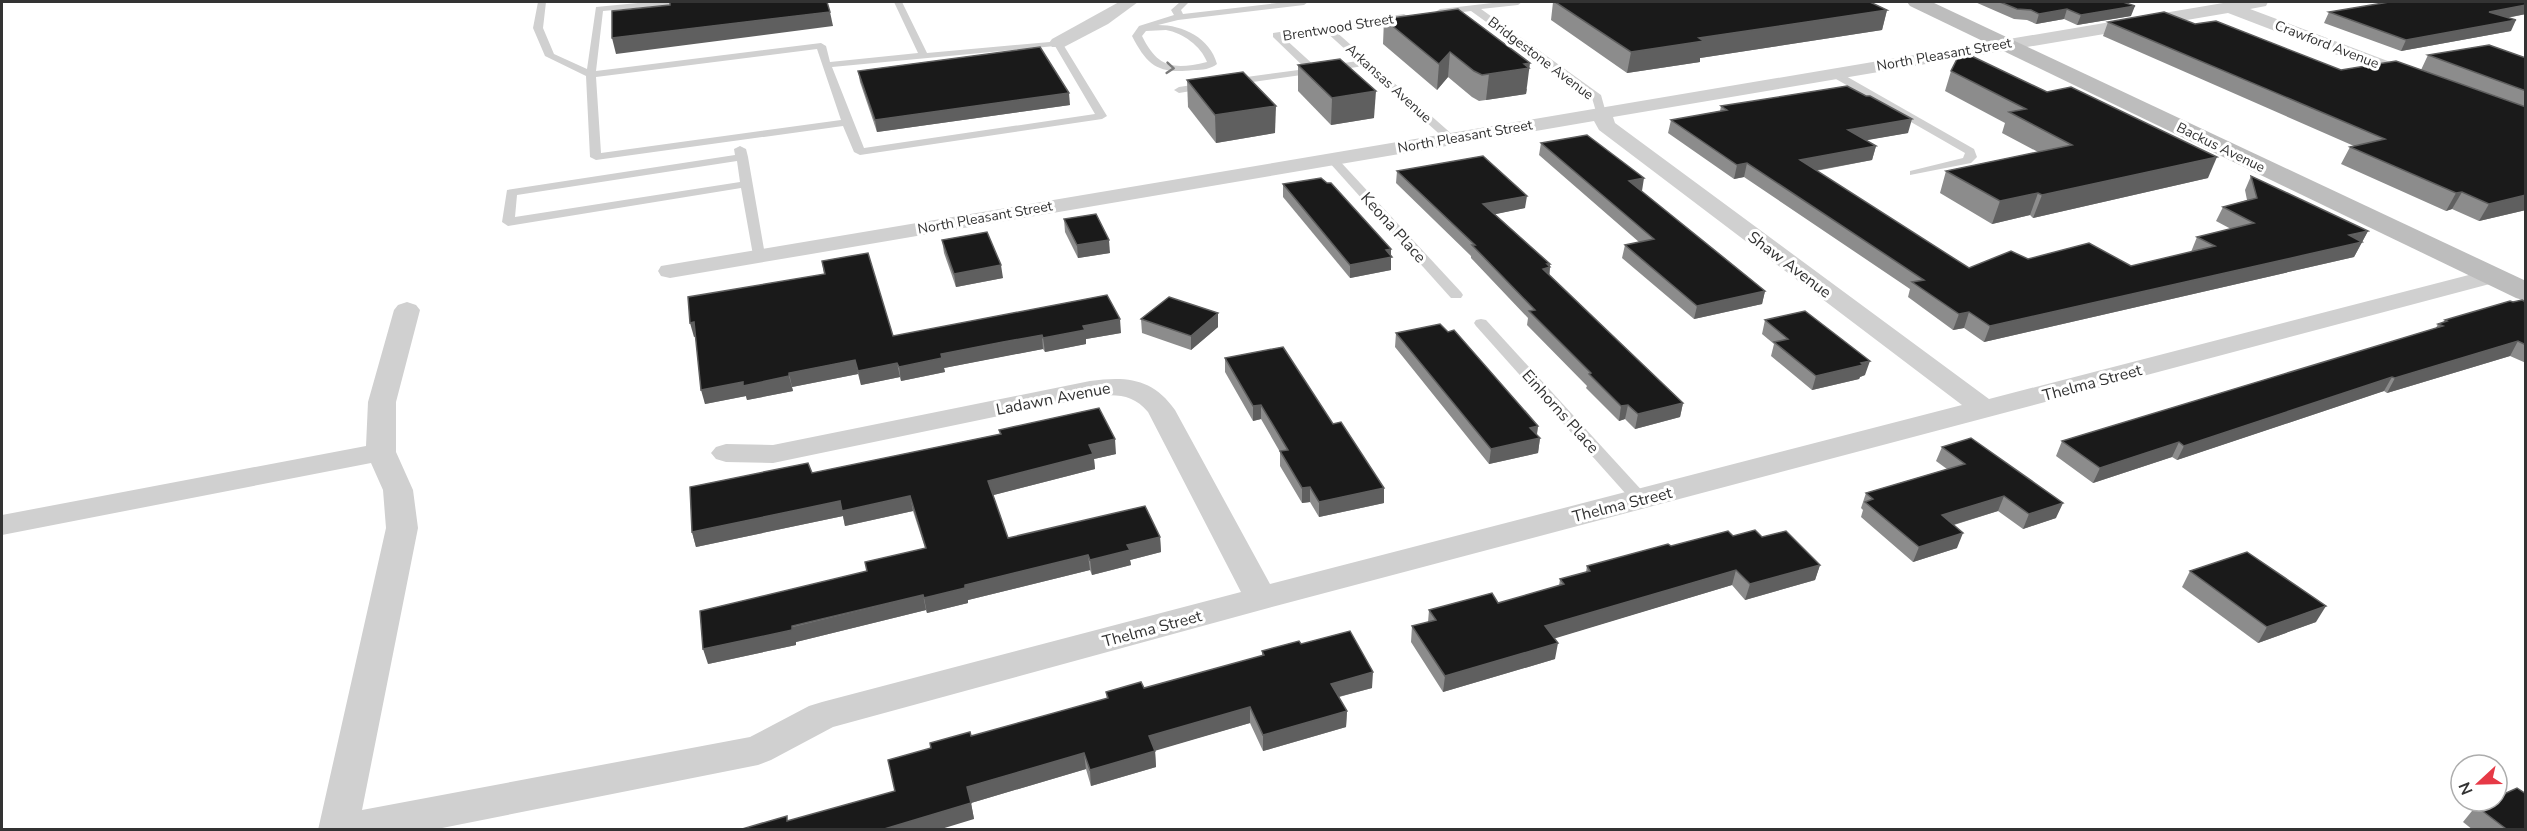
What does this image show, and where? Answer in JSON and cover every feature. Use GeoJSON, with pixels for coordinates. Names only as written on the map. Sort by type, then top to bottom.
{"type":"FeatureCollection","features":[{"type":"Feature","properties":{"kind":"street"},"geometry":{"type":"LineString","coordinates":[[1058,43],[1130,2]]}},
{"type":"Feature","properties":{"kind":"street","name":"Backus Avenue"},"geometry":{"type":"LineString","coordinates":[[1917,2],[2526,292]]}},
{"type":"Feature","properties":{"kind":"street","name":"North Pleasant Street"},"geometry":{"type":"LineString","coordinates":[[669,271],[2260,2]]}},
{"type":"Feature","properties":{"kind":"street","name":"Crawford Avenue"},"geometry":{"type":"LineString","coordinates":[[2229,7],[2427,82]]}},
{"type":"Feature","properties":{"kind":"street","name":"Shaw Avenue"},"geometry":{"type":"LineString","coordinates":[[1601,112],[1606,126],[1986,410]]}},
{"type":"Feature","properties":{"kind":"street","name":"Thelma Street"},"geometry":{"type":"LineString","coordinates":[[346,830],[758,750],[822,716],[1261,598],[2492,276]]}},
{"type":"Feature","properties":{"kind":"street"},"geometry":{"type":"LineString","coordinates":[[338,830],[402,528],[398,490],[381,452],[382,402],[407,310]]}},
{"type":"Feature","properties":{"kind":"street","name":"Ladawn Avenue"},"geometry":{"type":"LineString","coordinates":[[726,453],[773,454],[1090,389],[1116,386],[1138,389],[1154,399],[1161,410],[1261,598]]}},
{"type":"Feature","properties":{"kind":"street"},"geometry":{"type":"LineString","coordinates":[[2,525],[381,452]]}},
{"type":"Feature","properties":{"kind":"lane"},"geometry":{"type":"LineString","coordinates":[[542,2],[538,28],[550,56],[591,75],[821,46],[827,65],[847,122],[860,152],[1102,116],[1058,43],[923,54],[827,65]]}},
{"type":"Feature","properties":{"kind":"lane"},"geometry":{"type":"LineString","coordinates":[[599,9],[616,2]]}},
{"type":"Feature","properties":{"kind":"lane"},"geometry":{"type":"LineString","coordinates":[[599,9],[670,2]]}},
{"type":"Feature","properties":{"kind":"lane"},"geometry":{"type":"LineString","coordinates":[[898,2],[923,54]]}},
{"type":"Feature","properties":{"kind":"lane"},"geometry":{"type":"LineString","coordinates":[[1180,17],[1176,10],[1185,2]]}},
{"type":"Feature","properties":{"kind":"lane"},"geometry":{"type":"LineString","coordinates":[[1142,28],[1166,27],[1183,30],[1206,51],[1212,64],[1172,70],[1157,66],[1137,36],[1142,28],[1180,17],[1305,2]]}},
{"type":"Feature","properties":{"kind":"lane"},"geometry":{"type":"LineString","coordinates":[[1428,14],[1518,2]]}},
{"type":"Feature","properties":{"kind":"lane","name":"Bridgestone Avenue"},"geometry":{"type":"LineString","coordinates":[[1473,8],[1597,97],[1601,112]]}},
{"type":"Feature","properties":{"kind":"lane"},"geometry":{"type":"LineString","coordinates":[[599,9],[591,75],[596,157],[847,122]]}},
{"type":"Feature","properties":{"kind":"lane","name":"Brentwood Street"},"geometry":{"type":"LineString","coordinates":[[1312,70],[1276,34],[1417,15]]}},
{"type":"Feature","properties":{"kind":"lane","name":"Arkansas Avenue"},"geometry":{"type":"LineString","coordinates":[[1327,28],[1450,138]]}},
{"type":"Feature","properties":{"kind":"lane"},"geometry":{"type":"LineString","coordinates":[[1179,90],[1366,63]]}},
{"type":"Feature","properties":{"kind":"lane"},"geometry":{"type":"LineString","coordinates":[[1833,73],[1970,151],[1971,157],[1967,161],[1914,173]]}},
{"type":"Feature","properties":{"kind":"lane"},"geometry":{"type":"LineString","coordinates":[[739,137],[759,255]]}},
{"type":"Feature","properties":{"kind":"lane"},"geometry":{"type":"LineString","coordinates":[[742,158],[511,192],[508,222],[747,184]]}},
{"type":"Feature","properties":{"kind":"lane","name":"Keona Place"},"geometry":{"type":"LineString","coordinates":[[1332,159],[1456,295]]}},
{"type":"Feature","properties":{"kind":"lane","name":"Einhorns Place"},"geometry":{"type":"LineString","coordinates":[[1481,323],[1640,499]]}},
{"type":"Feature","properties":{"kind":"building"},"geometry":{"type":"Polygon","coordinates":[[[670,2],[827,2],[830,12],[612,38],[612,11],[670,5],[670,2]]]}},
{"type":"Feature","properties":{"kind":"building"},"geometry":{"type":"Polygon","coordinates":[[[1555,2],[1870,2],[1887,10],[1699,38],[1704,41],[1631,52],[1555,2]]]}},
{"type":"Feature","properties":{"kind":"building"},"geometry":{"type":"Polygon","coordinates":[[[2000,2],[2123,2],[2135,6],[2081,15],[2067,9],[2039,14],[2000,2]]]}},
{"type":"Feature","properties":{"kind":"building"},"geometry":{"type":"Polygon","coordinates":[[[2389,2],[2526,2],[2526,5],[2489,12],[2516,20],[2406,40],[2329,12],[2389,2]]]}},
{"type":"Feature","properties":{"kind":"building"},"geometry":{"type":"Polygon","coordinates":[[[1458,9],[1530,63],[1524,64],[1529,68],[1482,75],[1450,52],[1439,64],[1384,19],[1458,9]]]}},
{"type":"Feature","properties":{"kind":"building"},"geometry":{"type":"Polygon","coordinates":[[[2164,12],[2195,24],[2216,21],[2341,70],[2396,61],[2526,107],[2526,195],[2489,204],[2462,192],[2456,193],[2350,147],[2385,139],[2108,22],[2164,12]]]}},
{"type":"Feature","properties":{"kind":"building"},"geometry":{"type":"Polygon","coordinates":[[[2489,45],[2526,58],[2526,91],[2428,55],[2489,45]]]}},
{"type":"Feature","properties":{"kind":"building"},"geometry":{"type":"Polygon","coordinates":[[[1040,47],[1069,93],[875,120],[858,71],[1040,47]]]}},
{"type":"Feature","properties":{"kind":"building"},"geometry":{"type":"Polygon","coordinates":[[[1961,51],[2047,92],[2071,87],[2217,157],[2042,195],[2038,193],[2000,201],[1946,171],[2072,145],[2009,112],[2026,109],[1951,71],[1961,51]]]}},
{"type":"Feature","properties":{"kind":"building"},"geometry":{"type":"Polygon","coordinates":[[[1340,59],[1376,91],[1332,98],[1298,65],[1340,59]]]}},
{"type":"Feature","properties":{"kind":"building"},"geometry":{"type":"Polygon","coordinates":[[[1243,72],[1276,106],[1215,115],[1187,80],[1243,72]]]}},
{"type":"Feature","properties":{"kind":"building"},"geometry":{"type":"Polygon","coordinates":[[[1847,86],[1912,119],[1848,130],[1876,146],[1800,160],[1969,268],[2011,251],[2028,259],[2089,243],[2131,266],[2215,246],[2197,237],[2254,223],[2223,207],[2257,198],[2251,176],[2368,231],[2349,235],[2362,242],[1990,326],[1969,312],[1959,314],[1912,282],[1924,280],[1747,163],[1737,165],[1671,120],[1727,110],[1721,106],[1847,86]]]}},
{"type":"Feature","properties":{"kind":"building"},"geometry":{"type":"Polygon","coordinates":[[[1587,135],[1644,178],[1629,181],[1765,291],[1697,306],[1625,245],[1654,239],[1541,143],[1587,135]]]}},
{"type":"Feature","properties":{"kind":"building"},"geometry":{"type":"Polygon","coordinates":[[[1483,156],[1527,196],[1483,204],[1550,264],[1547,264],[1550,267],[1543,269],[1683,403],[1638,414],[1628,405],[1621,406],[1529,311],[1535,310],[1472,245],[1475,245],[1397,171],[1483,156]]]}},
{"type":"Feature","properties":{"kind":"building"},"geometry":{"type":"Polygon","coordinates":[[[1321,178],[1331,183],[1391,249],[1386,250],[1392,257],[1350,265],[1283,184],[1321,178]]]}},
{"type":"Feature","properties":{"kind":"building"},"geometry":{"type":"Polygon","coordinates":[[[1096,214],[1109,240],[1077,245],[1064,219],[1096,214]]]}},
{"type":"Feature","properties":{"kind":"building"},"geometry":{"type":"Polygon","coordinates":[[[987,232],[1001,265],[954,274],[942,240],[987,232]]]}},
{"type":"Feature","properties":{"kind":"building"},"geometry":{"type":"Polygon","coordinates":[[[868,253],[893,336],[1107,295],[1120,319],[1083,326],[1085,330],[1043,338],[1042,335],[941,354],[942,358],[899,367],[897,363],[858,371],[855,360],[789,373],[789,376],[743,386],[743,382],[701,390],[694,322],[690,323],[688,297],[825,274],[822,261],[868,253]]]}},
{"type":"Feature","properties":{"kind":"building"},"geometry":{"type":"Polygon","coordinates":[[[1169,297],[1218,313],[1191,336],[1141,319],[1169,297]]]}},
{"type":"Feature","properties":{"kind":"building"},"geometry":{"type":"Polygon","coordinates":[[[2510,301],[2526,302],[2526,345],[2518,341],[2392,377],[2184,446],[2179,442],[2100,468],[2062,441],[2443,326],[2438,324],[2447,321],[2445,320],[2510,301]]]}},
{"type":"Feature","properties":{"kind":"building"},"geometry":{"type":"Polygon","coordinates":[[[1805,311],[1870,361],[1861,363],[1863,365],[1816,376],[1774,342],[1788,339],[1765,320],[1805,311]]]}},
{"type":"Feature","properties":{"kind":"building"},"geometry":{"type":"Polygon","coordinates":[[[1440,324],[1448,332],[1454,330],[1538,426],[1530,428],[1540,438],[1491,449],[1396,333],[1440,324]]]}},
{"type":"Feature","properties":{"kind":"building"},"geometry":{"type":"Polygon","coordinates":[[[1283,347],[1333,424],[1341,422],[1384,488],[1319,502],[1310,487],[1302,488],[1280,451],[1288,450],[1261,405],[1253,406],[1225,358],[1283,347]]]}},
{"type":"Feature","properties":{"kind":"building"},"geometry":{"type":"Polygon","coordinates":[[[1099,408],[1115,439],[1089,445],[1093,454],[988,481],[1008,538],[1145,506],[1160,537],[1127,545],[1130,550],[1090,560],[1088,555],[965,585],[965,588],[924,598],[923,595],[792,626],[792,630],[703,649],[700,611],[867,571],[865,562],[926,548],[910,496],[842,511],[840,501],[692,532],[690,487],[808,463],[812,473],[1001,434],[999,430],[1099,408]]]}},
{"type":"Feature","properties":{"kind":"building"},"geometry":{"type":"Polygon","coordinates":[[[1971,438],[2063,503],[2029,514],[2004,496],[1942,515],[1963,533],[1919,547],[1865,502],[1873,499],[1866,493],[1965,464],[1942,447],[1971,438]]]}},
{"type":"Feature","properties":{"kind":"building"},"geometry":{"type":"Polygon","coordinates":[[[1755,530],[1762,537],[1786,531],[1820,565],[1750,584],[1736,570],[1545,626],[1558,643],[1445,676],[1412,626],[1436,620],[1429,610],[1492,593],[1498,603],[1564,584],[1560,579],[1590,571],[1587,566],[1668,544],[1671,546],[1728,531],[1733,536],[1755,530]]]}},
{"type":"Feature","properties":{"kind":"building"},"geometry":{"type":"Polygon","coordinates":[[[2247,552],[2326,606],[2267,627],[2190,571],[2247,552]]]}},
{"type":"Feature","properties":{"kind":"building"},"geometry":{"type":"Polygon","coordinates":[[[1350,631],[1373,672],[1331,684],[1347,711],[1263,735],[1250,707],[1149,736],[1155,751],[1090,770],[1084,753],[967,787],[971,803],[881,830],[742,830],[787,816],[787,821],[895,791],[888,760],[931,748],[930,743],[970,732],[971,736],[1108,698],[1106,692],[1141,682],[1144,688],[1264,655],[1262,651],[1299,641],[1301,644],[1350,631]]]}},
{"type":"Feature","properties":{"kind":"building"},"geometry":{"type":"Polygon","coordinates":[[[2517,788],[2526,794],[2526,830],[2501,830],[2505,828],[2485,813],[2509,813],[2509,792],[2517,788]]]}}]}
